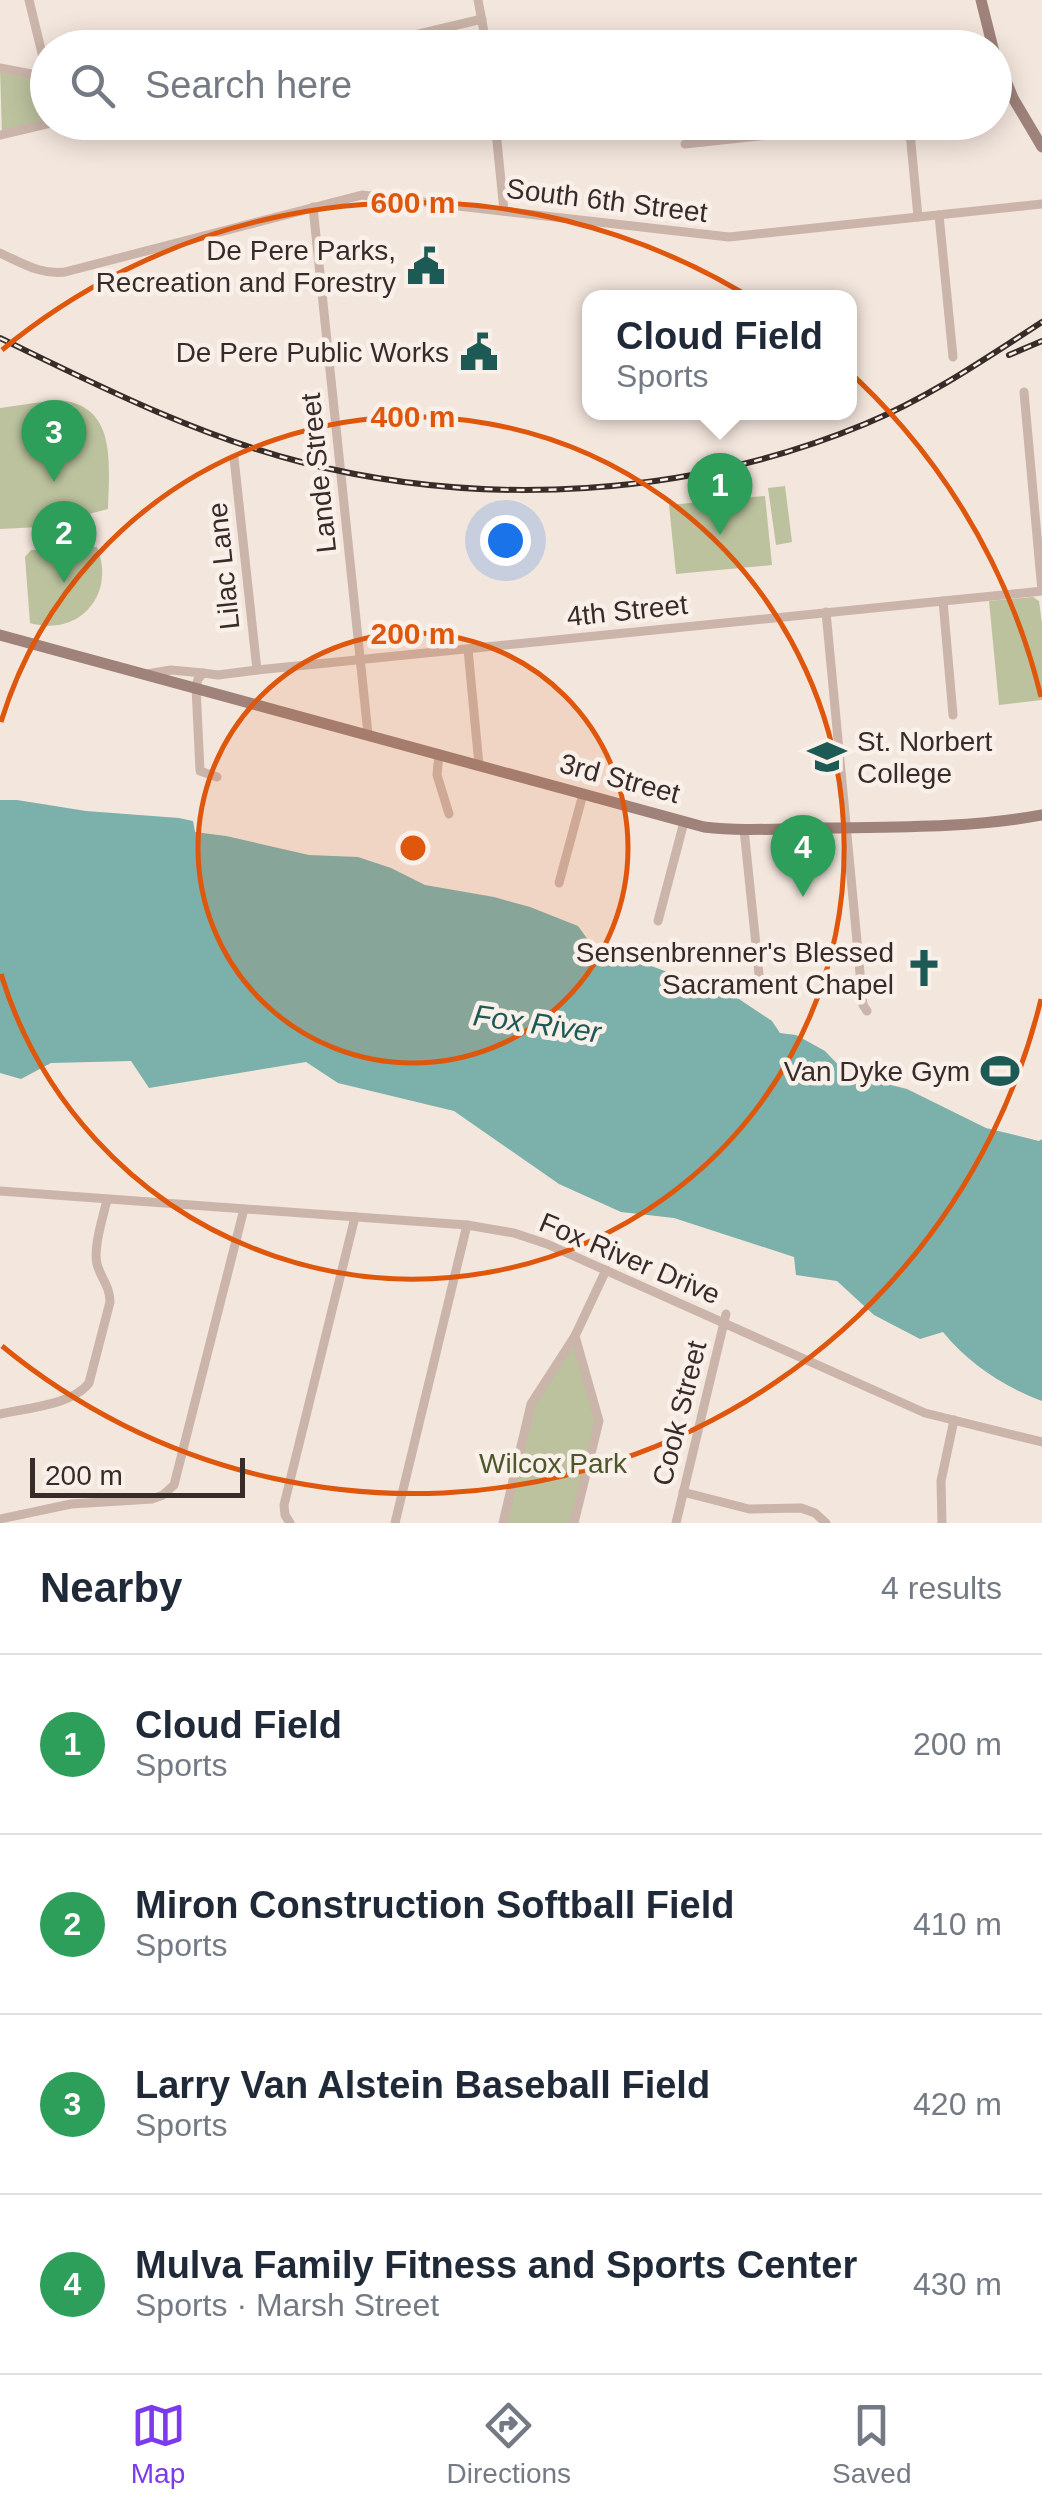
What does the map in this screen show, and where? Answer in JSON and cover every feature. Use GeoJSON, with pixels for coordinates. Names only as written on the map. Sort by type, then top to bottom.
{"type":"FeatureCollection","features":[{"type":"Feature","properties":{"kind":"main road"},"geometry":{"type":"LineString","coordinates":[[981,0],[989,30]]}},
{"type":"Feature","properties":{"kind":"main road"},"geometry":{"type":"LineString","coordinates":[[1012,95],[1042,147]]}},
{"type":"Feature","properties":{"kind":"main road","name":"3rd Street"},"geometry":{"type":"LineString","coordinates":[[0,634],[684,822],[718,828],[973,825],[1042,816]]}},
{"type":"Feature","properties":{"kind":"street"},"geometry":{"type":"LineString","coordinates":[[29,0],[36,30]]}},
{"type":"Feature","properties":{"kind":"street"},"geometry":{"type":"LineString","coordinates":[[478,0],[484,30]]}},
{"type":"Feature","properties":{"kind":"street"},"geometry":{"type":"LineString","coordinates":[[438,30],[482,20]]}},
{"type":"Feature","properties":{"kind":"street"},"geometry":{"type":"LineString","coordinates":[[0,68],[30,74]]}},
{"type":"Feature","properties":{"kind":"street"},"geometry":{"type":"LineString","coordinates":[[0,135],[30,128]]}},
{"type":"Feature","properties":{"kind":"street"},"geometry":{"type":"LineString","coordinates":[[496,140],[504,211]]}},
{"type":"Feature","properties":{"kind":"street"},"geometry":{"type":"LineString","coordinates":[[685,144],[722,140]]}},
{"type":"Feature","properties":{"kind":"street"},"geometry":{"type":"LineString","coordinates":[[911,140],[918,217]]}},
{"type":"Feature","properties":{"kind":"street","name":"South 6th Street"},"geometry":{"type":"LineString","coordinates":[[0,253],[38,271],[65,272],[362,195],[728,237],[1042,204]]}},
{"type":"Feature","properties":{"kind":"street","name":"Lande Street"},"geometry":{"type":"LineString","coordinates":[[314,207],[368,734]]}},
{"type":"Feature","properties":{"kind":"street"},"geometry":{"type":"LineString","coordinates":[[939,215],[952,357]]}},
{"type":"Feature","properties":{"kind":"street"},"geometry":{"type":"LineString","coordinates":[[1024,392],[1042,591]]}},
{"type":"Feature","properties":{"kind":"street","name":"Lilac Lane"},"geometry":{"type":"LineString","coordinates":[[234,458],[257,670]]}},
{"type":"Feature","properties":{"kind":"street","name":"4th Street"},"geometry":{"type":"LineString","coordinates":[[147,674],[171,670],[218,675],[1042,591]]}},
{"type":"Feature","properties":{"kind":"street"},"geometry":{"type":"LineString","coordinates":[[943,600],[954,715]]}},
{"type":"Feature","properties":{"kind":"street"},"geometry":{"type":"LineString","coordinates":[[826,612],[861,991],[863,1006],[868,1011]]}},
{"type":"Feature","properties":{"kind":"street"},"geometry":{"type":"LineString","coordinates":[[468,649],[479,765]]}},
{"type":"Feature","properties":{"kind":"street"},"geometry":{"type":"LineString","coordinates":[[203,673],[196,687],[200,770],[217,777]]}},
{"type":"Feature","properties":{"kind":"street","name":"4th Street"},"geometry":{"type":"LineString","coordinates":[[196,687],[207,685],[218,675]]}},
{"type":"Feature","properties":{"kind":"street"},"geometry":{"type":"LineString","coordinates":[[439,754],[437,775],[448,814]]}},
{"type":"Feature","properties":{"kind":"street"},"geometry":{"type":"LineString","coordinates":[[560,883],[583,794]]}},
{"type":"Feature","properties":{"kind":"street"},"geometry":{"type":"LineString","coordinates":[[658,920],[684,822]]}},
{"type":"Feature","properties":{"kind":"street"},"geometry":{"type":"LineString","coordinates":[[744,828],[760,984]]}},
{"type":"Feature","properties":{"kind":"street","name":"Fox River Drive"},"geometry":{"type":"LineString","coordinates":[[0,1191],[466,1225],[514,1233],[725,1319],[925,1412],[1042,1442]]}},
{"type":"Feature","properties":{"kind":"street"},"geometry":{"type":"LineString","coordinates":[[0,1414],[74,1396],[89,1383],[110,1302],[96,1254],[106,1200]]}},
{"type":"Feature","properties":{"kind":"street"},"geometry":{"type":"LineString","coordinates":[[0,1520],[72,1504],[158,1497],[169,1490],[177,1478],[244,1209]]}},
{"type":"Feature","properties":{"kind":"street"},"geometry":{"type":"LineString","coordinates":[[290,1523],[284,1505],[354,1217]]}},
{"type":"Feature","properties":{"kind":"street"},"geometry":{"type":"LineString","coordinates":[[395,1523],[466,1225]]}},
{"type":"Feature","properties":{"kind":"street"},"geometry":{"type":"LineString","coordinates":[[503,1523],[531,1404],[575,1336],[606,1270]]}},
{"type":"Feature","properties":{"kind":"street","name":"Cook Street"},"geometry":{"type":"LineString","coordinates":[[676,1523],[725,1319]]}},
{"type":"Feature","properties":{"kind":"street"},"geometry":{"type":"LineString","coordinates":[[574,1523],[598,1421],[575,1336]]}},
{"type":"Feature","properties":{"kind":"street"},"geometry":{"type":"LineString","coordinates":[[942,1523],[941,1481],[954,1420]]}},
{"type":"Feature","properties":{"kind":"street"},"geometry":{"type":"LineString","coordinates":[[683,1492],[750,1509],[808,1509],[826,1523]]}},
{"type":"Feature","properties":{"kind":"green space"},"geometry":{"type":"Polygon","coordinates":[[[0,68],[30,74],[30,127],[2,135],[0,68]]]}},
{"type":"Feature","properties":{"kind":"green space"},"geometry":{"type":"Polygon","coordinates":[[[56,400],[76,404],[100,424],[108,456],[108,509],[40,527],[0,529],[0,408],[56,400]]]}},
{"type":"Feature","properties":{"kind":"green space"},"geometry":{"type":"Polygon","coordinates":[[[785,486],[792,542],[776,545],[768,488],[785,486]]]}},
{"type":"Feature","properties":{"kind":"green space"},"geometry":{"type":"Polygon","coordinates":[[[765,496],[772,565],[676,574],[669,505],[765,496]]]}},
{"type":"Feature","properties":{"kind":"green space"},"geometry":{"type":"Polygon","coordinates":[[[97,547],[102,581],[89,608],[64,624],[30,623],[25,557],[31,550],[97,547]]]}},
{"type":"Feature","properties":{"kind":"green space"},"geometry":{"type":"Polygon","coordinates":[[[1033,597],[1039,601],[1042,624],[1042,700],[999,705],[989,601],[1033,597]]]}},
{"type":"Feature","properties":{"kind":"green space","name":"Wilcox Park"},"geometry":{"type":"Polygon","coordinates":[[[575,1336],[599,1421],[574,1523],[503,1523],[531,1404],[575,1336]]]}},
{"type":"Feature","properties":{"kind":"water","name":"Fox River"},"geometry":{"type":"Polygon","coordinates":[[[0,800],[179,818],[193,821],[195,832],[309,855],[358,857],[425,885],[530,907],[578,926],[591,944],[736,997],[772,1021],[780,1033],[796,1035],[825,1051],[847,1074],[907,1089],[986,1128],[1042,1139],[1042,1401],[988,1373],[943,1332],[920,1339],[874,1315],[837,1281],[796,1275],[794,1257],[674,1218],[621,1212],[559,1184],[454,1111],[338,1083],[306,1062],[149,1088],[131,1061],[51,1063],[21,1079],[0,1073],[0,800]]]}},
{"type":"Feature","properties":{"kind":"railway"},"geometry":{"type":"LineString","coordinates":[[0,338],[147,408],[262,451],[371,477],[514,490],[658,480],[798,449],[911,402],[1042,322]]}},
{"type":"Feature","properties":{"kind":"railway"},"geometry":{"type":"LineString","coordinates":[[1009,355],[1042,341]]}},
{"type":"Feature","properties":{"kind":"place","name":"De Pere Parks, Recreation and Forestry"},"geometry":{"type":"Point","coordinates":[426,266]}},
{"type":"Feature","properties":{"kind":"place","name":"De Pere Public Works"},"geometry":{"type":"Point","coordinates":[479,352]}},
{"type":"Feature","properties":{"kind":"place","name":"Larry Van Alstein Baseball Field"},"geometry":{"type":"Point","coordinates":[54,482]}},
{"type":"Feature","properties":{"kind":"place","name":"Cloud Field"},"geometry":{"type":"Point","coordinates":[720,535]}},
{"type":"Feature","properties":{"kind":"place","name":"Miron Construction Softball Field"},"geometry":{"type":"Point","coordinates":[64,583]}},
{"type":"Feature","properties":{"kind":"place","name":"St. Norbert College"},"geometry":{"type":"Point","coordinates":[827,757]}},
{"type":"Feature","properties":{"kind":"place","name":"Mulva Family Fitness and Sports Center"},"geometry":{"type":"Point","coordinates":[803,897]}},
{"type":"Feature","properties":{"kind":"place","name":"Sensenbrenner's Blessed Sacrament Chapel"},"geometry":{"type":"Point","coordinates":[924,968]}},
{"type":"Feature","properties":{"kind":"place","name":"Van Dyke Gym"},"geometry":{"type":"Point","coordinates":[1000,1071]}}]}
